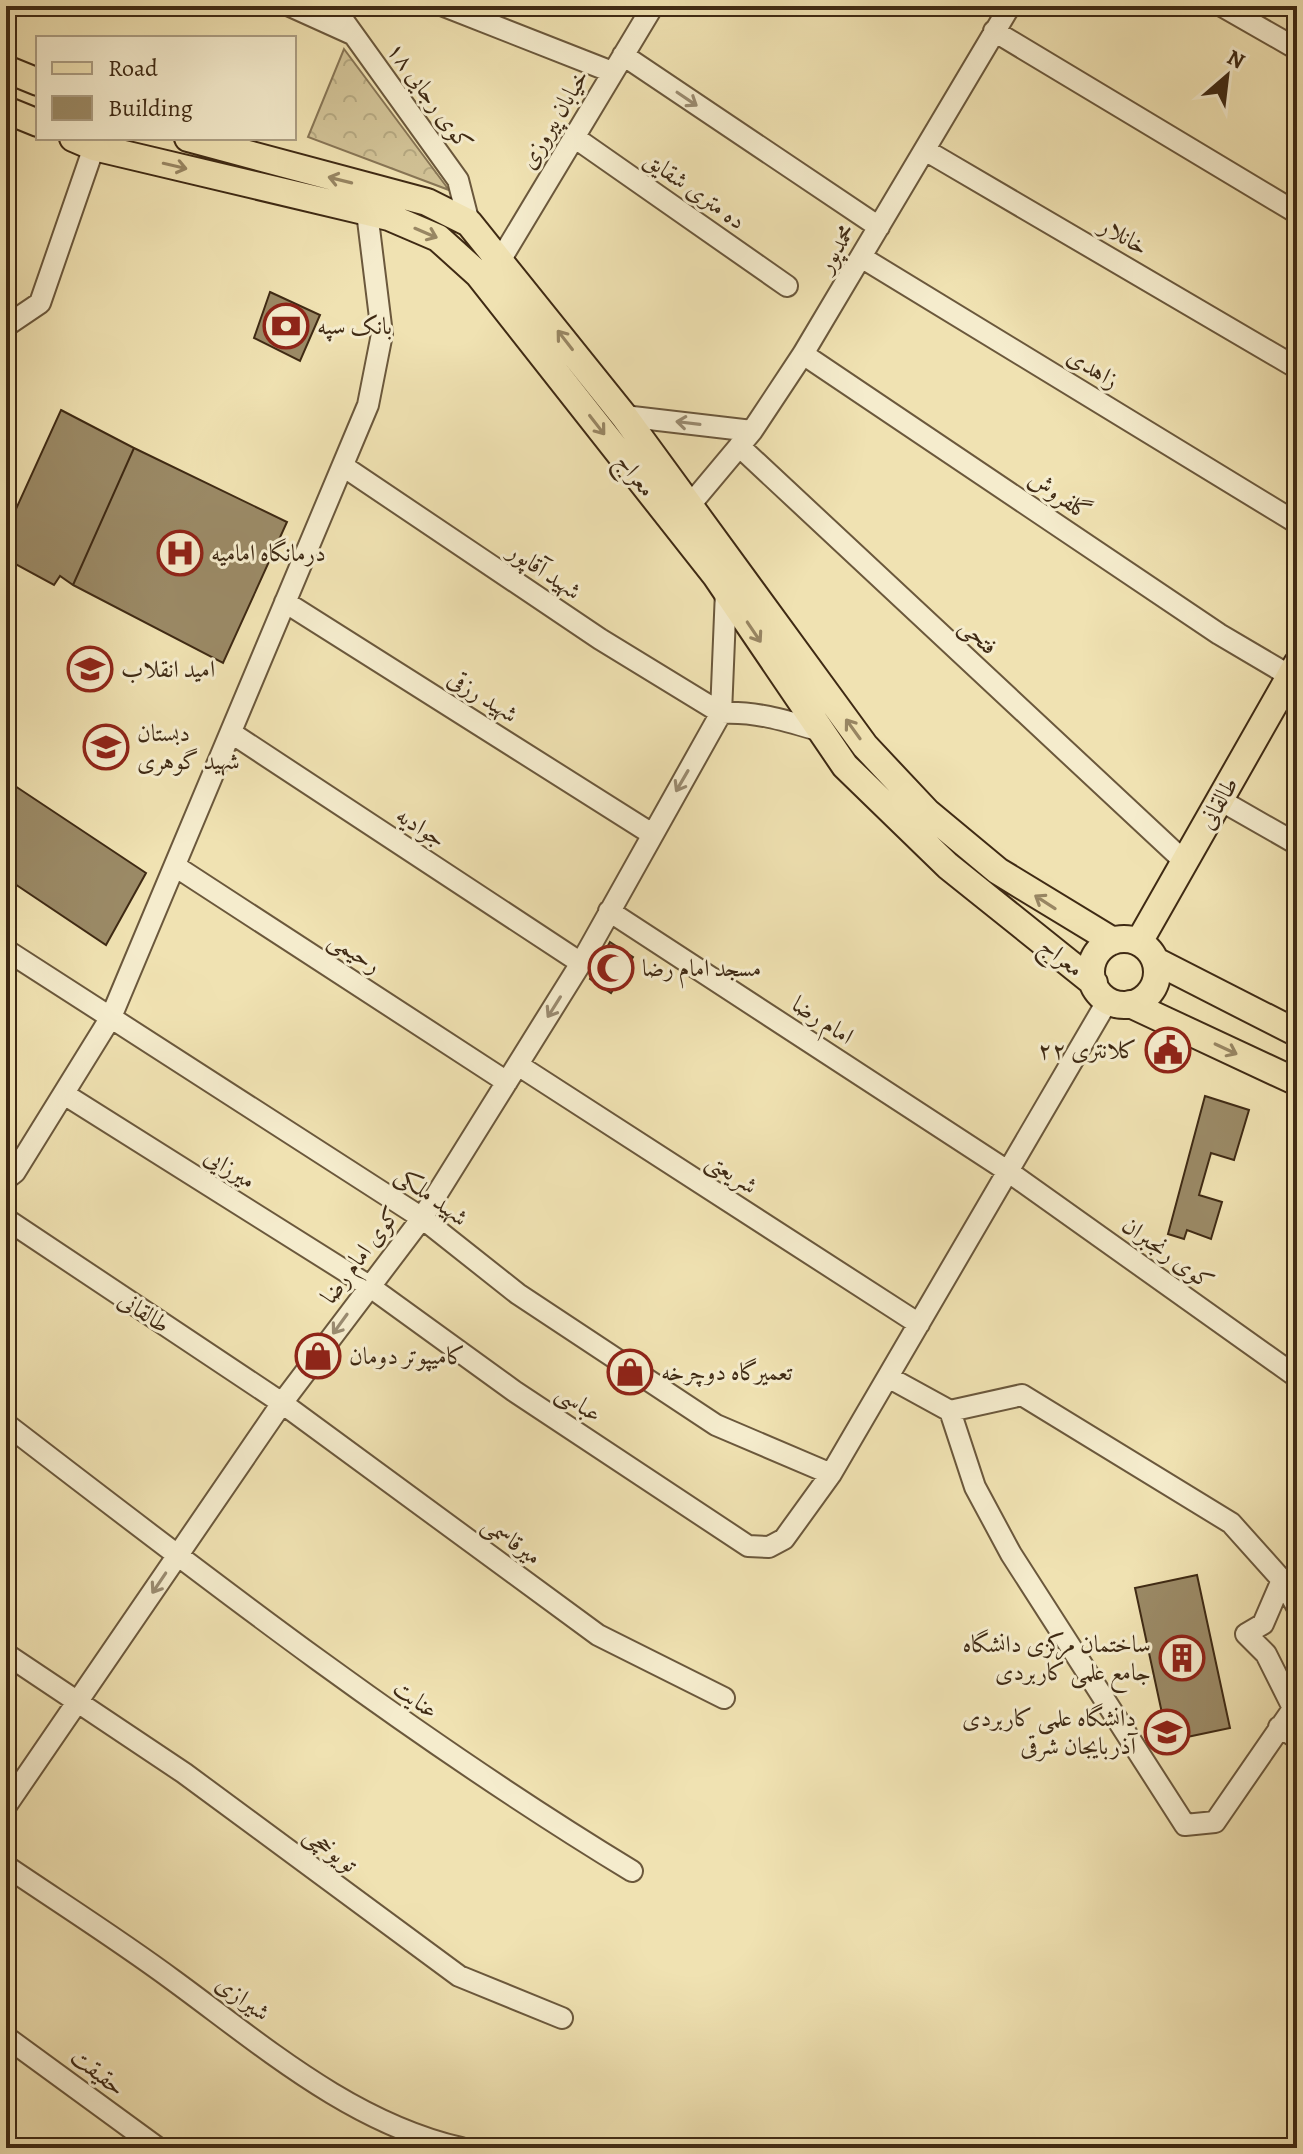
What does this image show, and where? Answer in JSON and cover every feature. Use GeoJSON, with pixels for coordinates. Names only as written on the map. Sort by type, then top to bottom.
{"type":"FeatureCollection","features":[{"type":"Feature","properties":{"kind":"main road"},"geometry":{"type":"LineString","coordinates":[[6,69],[36,81]]}},
{"type":"Feature","properties":{"kind":"main road"},"geometry":{"type":"LineString","coordinates":[[6,110],[36,122]]}},
{"type":"Feature","properties":{"kind":"main road","name":"معراج"},"geometry":{"type":"LineString","coordinates":[[195,140],[427,202],[469,223],[501,259],[624,416],[865,746],[927,812],[998,871],[1113,941]]}},
{"type":"Feature","properties":{"kind":"main road","name":"معراج"},"geometry":{"type":"LineString","coordinates":[[83,143],[367,212],[438,238],[478,274],[726,591],[845,766],[948,866],[1110,996],[1297,1082]]}},
{"type":"Feature","properties":{"kind":"main road","name":"طالقانی"},"geometry":{"type":"LineString","coordinates":[[1147,952],[1185,862],[1295,673]]}},
{"type":"Feature","properties":{"kind":"main road"},"geometry":{"type":"LineString","coordinates":[[1147,952],[1157,973],[1149,993],[1110,996],[1093,963],[1103,946],[1113,941],[1147,952],[1297,1033]]}},
{"type":"Feature","properties":{"kind":"street"},"geometry":{"type":"LineString","coordinates":[[290,6],[353,34]]}},
{"type":"Feature","properties":{"kind":"street","name":"کوی رجایی ۱۸"},"geometry":{"type":"LineString","coordinates":[[333,6],[458,180],[469,223]]}},
{"type":"Feature","properties":{"kind":"street"},"geometry":{"type":"LineString","coordinates":[[444,6],[617,64],[879,227]]}},
{"type":"Feature","properties":{"kind":"street","name":"خیابان پیروزی"},"geometry":{"type":"LineString","coordinates":[[501,259],[653,6]]}},
{"type":"Feature","properties":{"kind":"street","name":"محمدپور"},"geometry":{"type":"LineString","coordinates":[[690,505],[745,439],[803,354],[1010,6]]}},
{"type":"Feature","properties":{"kind":"street"},"geometry":{"type":"LineString","coordinates":[[1222,6],[1297,49]]}},
{"type":"Feature","properties":{"kind":"street"},"geometry":{"type":"LineString","coordinates":[[994,31],[1297,213]]}},
{"type":"Feature","properties":{"kind":"street","name":"ده متری شقایق"},"geometry":{"type":"LineString","coordinates":[[574,137],[787,286]]}},
{"type":"Feature","properties":{"kind":"street"},"geometry":{"type":"LineString","coordinates":[[6,326],[40,303],[83,143]]}},
{"type":"Feature","properties":{"kind":"street","name":"خانلار"},"geometry":{"type":"LineString","coordinates":[[925,150],[1297,368]]}},
{"type":"Feature","properties":{"kind":"street"},"geometry":{"type":"LineString","coordinates":[[6,1179],[15,1172],[111,1017],[233,734],[368,405],[382,334],[367,212]]}},
{"type":"Feature","properties":{"kind":"street","name":"زاهدی"},"geometry":{"type":"LineString","coordinates":[[861,257],[1297,523]]}},
{"type":"Feature","properties":{"kind":"street"},"geometry":{"type":"LineString","coordinates":[[6,302],[26,312]]}},
{"type":"Feature","properties":{"kind":"street","name":"گلفروش"},"geometry":{"type":"LineString","coordinates":[[803,354],[1219,634],[1295,673]]}},
{"type":"Feature","properties":{"kind":"street"},"geometry":{"type":"LineString","coordinates":[[624,416],[745,439]]}},
{"type":"Feature","properties":{"kind":"street","name":"فتحی"},"geometry":{"type":"LineString","coordinates":[[745,439],[1185,862]]}},
{"type":"Feature","properties":{"kind":"street","name":"شهید آقاپور"},"geometry":{"type":"LineString","coordinates":[[343,466],[600,639],[721,713]]}},
{"type":"Feature","properties":{"kind":"street"},"geometry":{"type":"LineString","coordinates":[[726,591],[721,713],[743,712],[778,718],[821,731]]}},
{"type":"Feature","properties":{"kind":"street","name":"شهید رزقی"},"geometry":{"type":"LineString","coordinates":[[285,602],[652,834]]}},
{"type":"Feature","properties":{"kind":"street","name":"کوی امام رضا"},"geometry":{"type":"LineString","coordinates":[[6,1806],[282,1403],[422,1218],[581,963],[721,713]]}},
{"type":"Feature","properties":{"kind":"street","name":"جوادیه"},"geometry":{"type":"LineString","coordinates":[[233,734],[581,963]]}},
{"type":"Feature","properties":{"kind":"street"},"geometry":{"type":"LineString","coordinates":[[1220,800],[1297,844]]}},
{"type":"Feature","properties":{"kind":"street","name":"رحیمی"},"geometry":{"type":"LineString","coordinates":[[175,866],[512,1073]]}},
{"type":"Feature","properties":{"kind":"street","name":"امام رضا"},"geometry":{"type":"LineString","coordinates":[[609,911],[1009,1172]]}},
{"type":"Feature","properties":{"kind":"street","name":"شهید ملکی"},"geometry":{"type":"LineString","coordinates":[[6,950],[422,1218],[518,1294],[716,1425],[831,1474]]}},
{"type":"Feature","properties":{"kind":"street"},"geometry":{"type":"LineString","coordinates":[[831,1474],[1110,996]]}},
{"type":"Feature","properties":{"kind":"street","name":"شریعتی"},"geometry":{"type":"LineString","coordinates":[[512,1073],[919,1324]]}},
{"type":"Feature","properties":{"kind":"street","name":"میرزایی"},"geometry":{"type":"LineString","coordinates":[[64,1094],[369,1286]]}},
{"type":"Feature","properties":{"kind":"street","name":"کوی رنجبران"},"geometry":{"type":"LineString","coordinates":[[1009,1172],[1297,1377]]}},
{"type":"Feature","properties":{"kind":"street","name":"طالقانی"},"geometry":{"type":"LineString","coordinates":[[6,1219],[282,1403]]}},
{"type":"Feature","properties":{"kind":"street","name":"عباسی"},"geometry":{"type":"LineString","coordinates":[[369,1286],[514,1391],[748,1546],[769,1547],[784,1539],[831,1474]]}},
{"type":"Feature","properties":{"kind":"street"},"geometry":{"type":"LineString","coordinates":[[888,1377],[950,1411],[1022,1395],[1231,1523],[1282,1580],[1297,1607]]}},
{"type":"Feature","properties":{"kind":"street","name":"میرقاسمی"},"geometry":{"type":"LineString","coordinates":[[282,1403],[598,1635],[724,1698]]}},
{"type":"Feature","properties":{"kind":"street"},"geometry":{"type":"LineString","coordinates":[[950,1411],[975,1487],[1011,1554],[1185,1825],[1215,1822],[1288,1732],[1295,1706],[1266,1654],[1246,1634],[1263,1624],[1282,1580]]}},
{"type":"Feature","properties":{"kind":"street","name":"عنایت"},"geometry":{"type":"LineString","coordinates":[[6,1424],[178,1556],[511,1798],[632,1871]]}},
{"type":"Feature","properties":{"kind":"street","name":"تویوخچی"},"geometry":{"type":"LineString","coordinates":[[6,1654],[196,1781],[459,1976],[562,2018]]}},
{"type":"Feature","properties":{"kind":"street","name":"شیرازی"},"geometry":{"type":"LineString","coordinates":[[6,1866],[114,1938],[320,2085],[387,2125],[461,2148]]}},
{"type":"Feature","properties":{"kind":"street","name":"حقیقت"},"geometry":{"type":"LineString","coordinates":[[6,2037],[158,2148]]}},
{"type":"Feature","properties":{"kind":"green space"},"geometry":{"type":"Polygon","coordinates":[[[344,49],[449,190],[308,137],[344,49]]]}},
{"type":"Feature","properties":{"kind":"building","name":"بانک سپه"},"geometry":{"type":"Polygon","coordinates":[[[270,292],[320,315],[300,361],[254,338],[270,292]]]}},
{"type":"Feature","properties":{"kind":"building"},"geometry":{"type":"Polygon","coordinates":[[[61,410],[134,448],[73,585],[60,576],[54,585],[6,559],[6,531],[61,410]]]}},
{"type":"Feature","properties":{"kind":"building","name":"درمانگاه امامیه"},"geometry":{"type":"Polygon","coordinates":[[[134,448],[287,522],[223,663],[73,585],[134,448]]]}},
{"type":"Feature","properties":{"kind":"building"},"geometry":{"type":"Polygon","coordinates":[[[6,780],[146,873],[106,945],[6,878],[6,780]]]}},
{"type":"Feature","properties":{"kind":"building","name":"مسجد امام رضا"},"geometry":{"type":"Polygon","coordinates":[[[610,942],[633,957],[611,993],[590,979],[610,942]]]}},
{"type":"Feature","properties":{"kind":"building"},"geometry":{"type":"Polygon","coordinates":[[[1205,1096],[1249,1110],[1234,1160],[1211,1153],[1199,1195],[1222,1202],[1211,1239],[1187,1230],[1184,1239],[1168,1234],[1205,1096]]]}},
{"type":"Feature","properties":{"kind":"building","name":"ساختمان مرکزی دانشگاه جامع علمی کاربردی"},"geometry":{"type":"Polygon","coordinates":[[[1197,1575],[1230,1728],[1168,1741],[1135,1588],[1197,1575]]]}},
{"type":"Feature","properties":{"kind":"place","name":"بانک سپه"},"geometry":{"type":"Point","coordinates":[286,326]}},
{"type":"Feature","properties":{"kind":"place","name":"درمانگاه امامیه"},"geometry":{"type":"Point","coordinates":[180,553]}},
{"type":"Feature","properties":{"kind":"place","name":"امید انقلاب"},"geometry":{"type":"Point","coordinates":[90,669]}},
{"type":"Feature","properties":{"kind":"place","name":"دبستان شهید گوهری"},"geometry":{"type":"Point","coordinates":[106,747]}},
{"type":"Feature","properties":{"kind":"place","name":"مسجد امام رضا"},"geometry":{"type":"Point","coordinates":[611,968]}},
{"type":"Feature","properties":{"kind":"place","name":"کلانتری ٢٢"},"geometry":{"type":"Point","coordinates":[1168,1050]}},
{"type":"Feature","properties":{"kind":"place","name":"کامیپوتر دومان"},"geometry":{"type":"Point","coordinates":[318,1356]}},
{"type":"Feature","properties":{"kind":"place","name":"تعمیرگاه دوچرخه"},"geometry":{"type":"Point","coordinates":[630,1372]}},
{"type":"Feature","properties":{"kind":"place","name":"ساختمان مرکزی دانشگاه جامع علمی کاربردی"},"geometry":{"type":"Point","coordinates":[1182,1658]}},
{"type":"Feature","properties":{"kind":"place","name":"دانشگاه علمی کاربردی آذربایجان شرقی"},"geometry":{"type":"Point","coordinates":[1167,1732]}}]}
